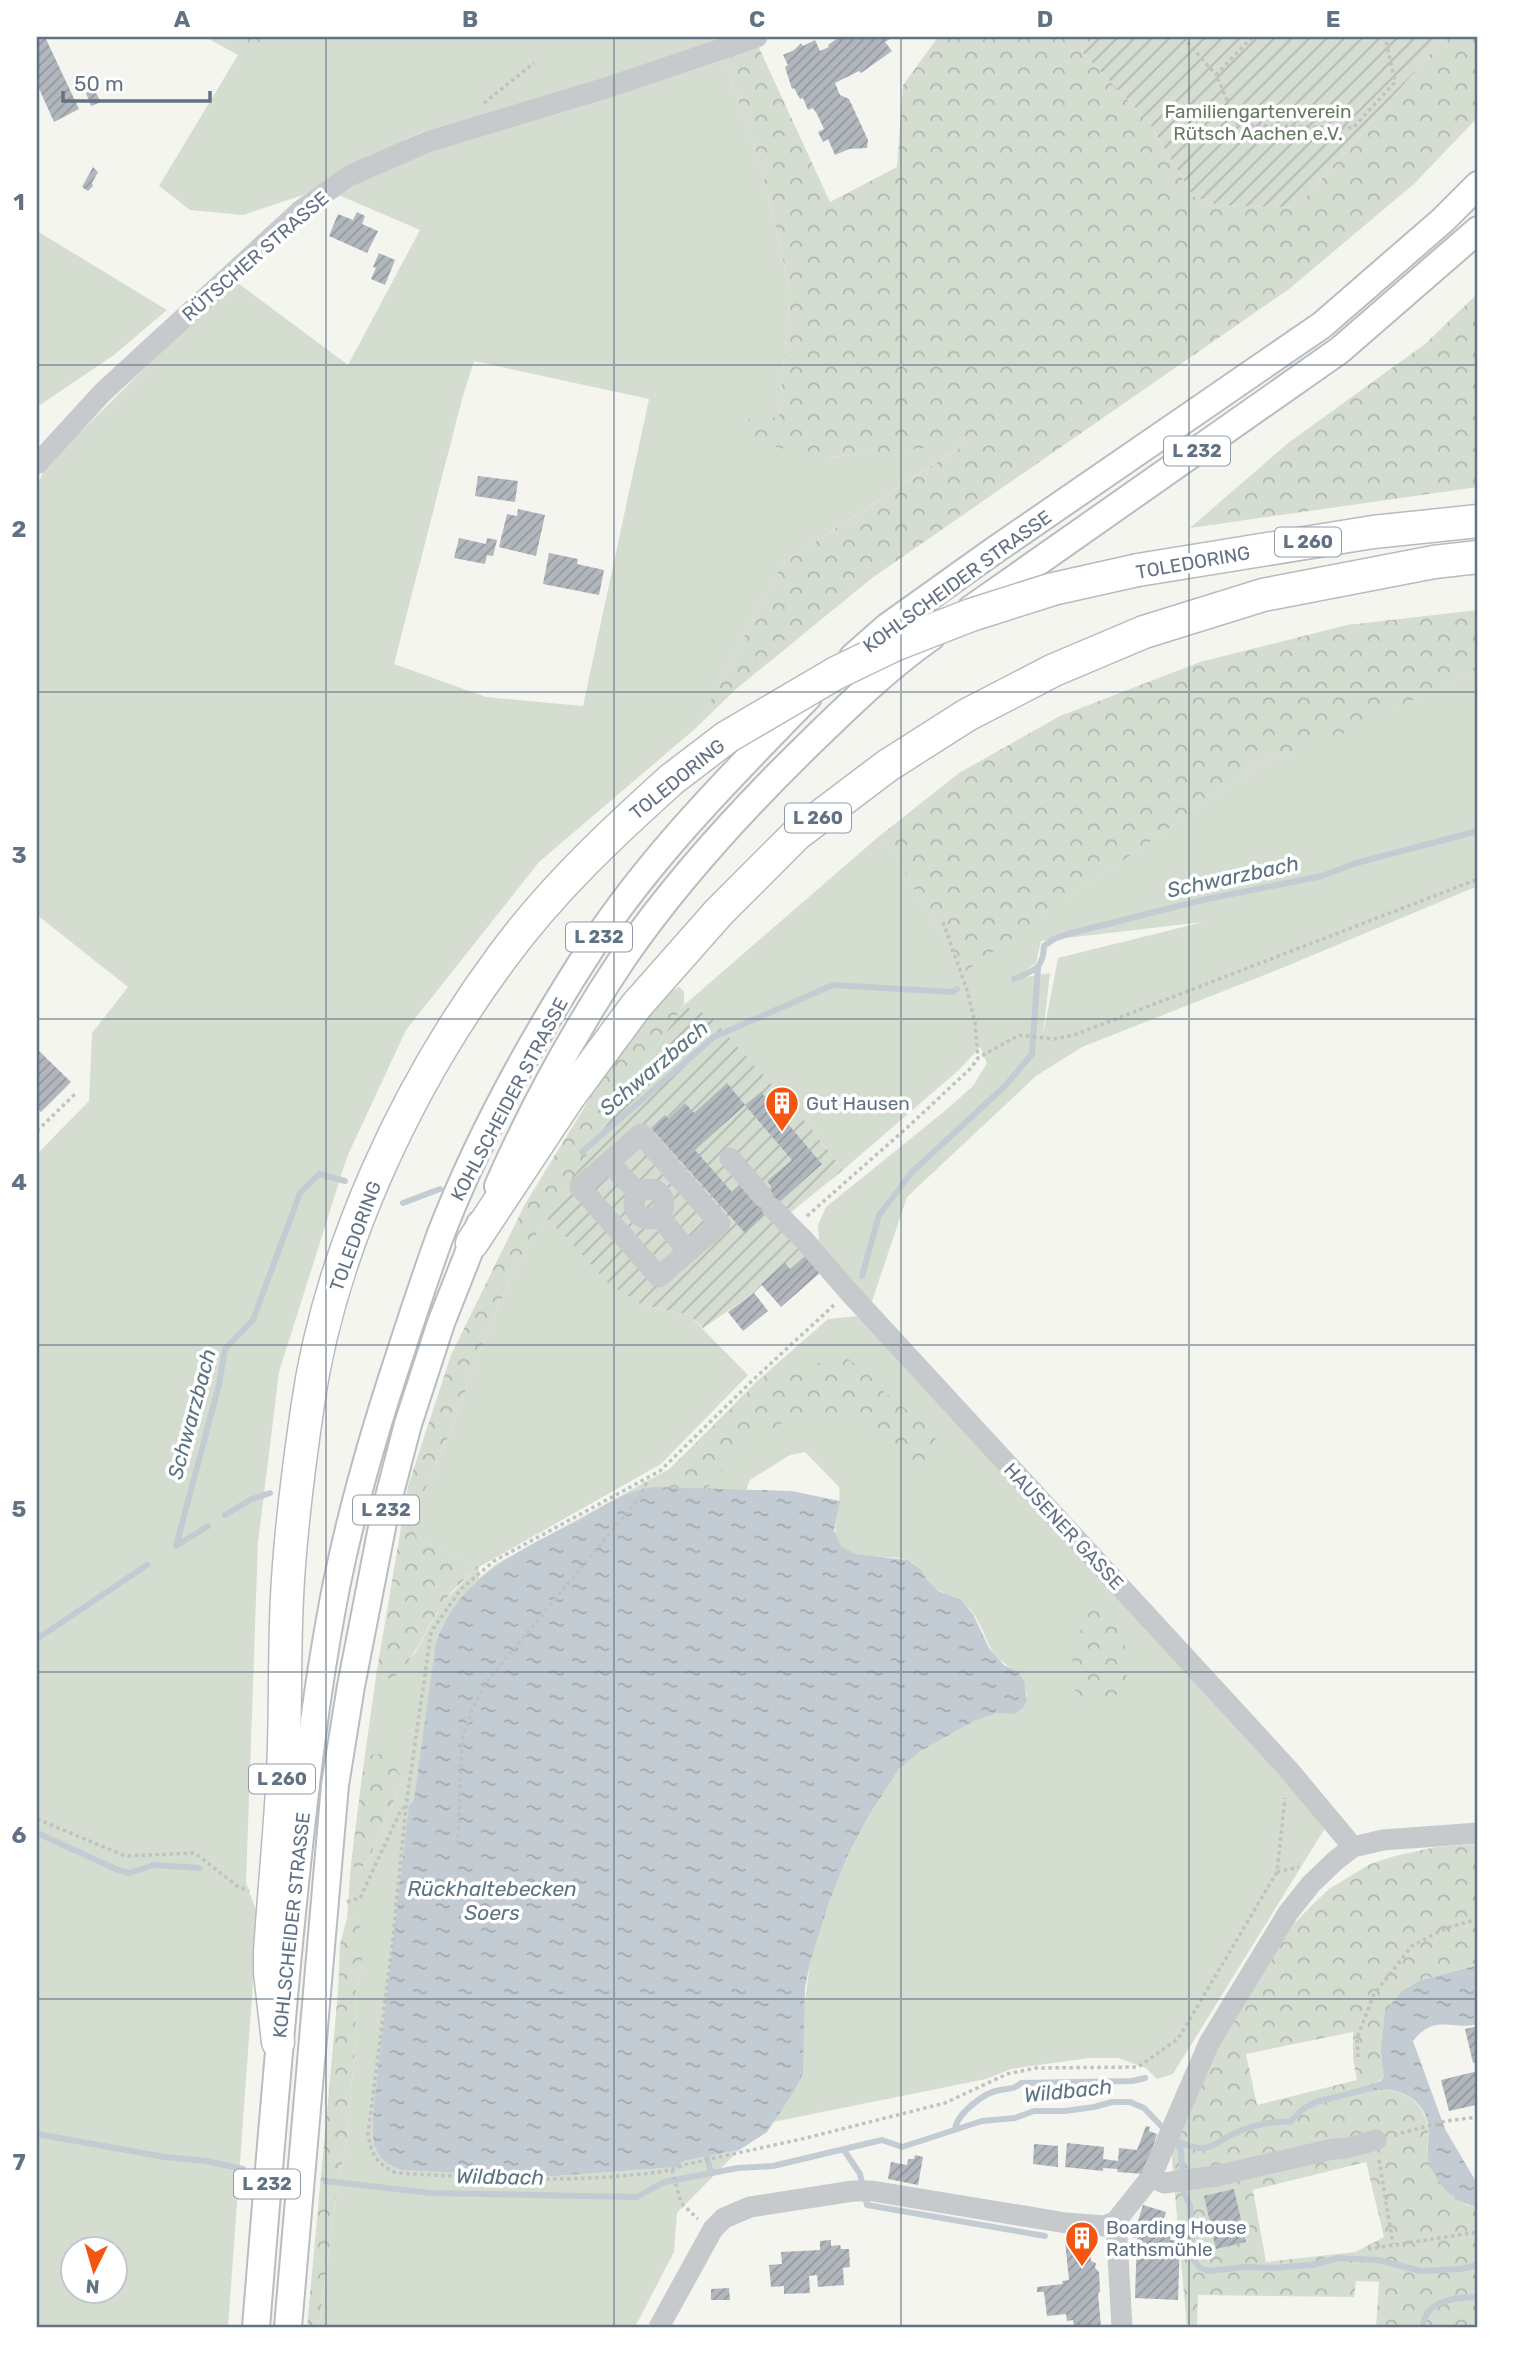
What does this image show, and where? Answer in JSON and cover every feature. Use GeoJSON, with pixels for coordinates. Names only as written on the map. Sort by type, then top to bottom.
{"type":"FeatureCollection","features":[{"type":"Feature","properties":{"kind":"highway","name":"TOLEDORING"},"geometry":{"type":"LineString","coordinates":[[278,2042],[270,1952],[283,1771],[287,1596],[307,1407],[332,1294],[372,1186],[405,1115],[450,1034],[503,956],[552,896],[607,837],[672,779],[727,737],[836,673],[894,645],[971,615],[1053,589],[1138,570],[1373,532],[1478,521]]}},
{"type":"Feature","properties":{"kind":"highway","name":"L 260"},"geometry":{"type":"LineString","coordinates":[[472,1243],[568,1098],[636,1006],[719,912],[797,834],[887,766],[967,715],[1054,670],[1144,632],[1264,595],[1434,562],[1478,557]]}},
{"type":"Feature","properties":{"kind":"main road","name":"KOHLSCHEIDER STRASSE"},"geometry":{"type":"LineString","coordinates":[[256,2327],[278,2042],[304,1799],[318,1688],[334,1598],[378,1419],[441,1234],[458,1193],[524,1060],[595,943],[638,884],[684,828],[812,693],[878,636],[992,552],[1322,325],[1443,220],[1478,185]]}},
{"type":"Feature","properties":{"kind":"main road","name":"KOHLSCHEIDER STRASSE"},"geometry":{"type":"LineString","coordinates":[[288,2327],[335,1785],[351,1686],[385,1513],[408,1424],[441,1323],[472,1243],[517,1143],[554,1073],[624,958],[690,872],[777,775],[846,707],[920,644],[1340,350],[1478,230]]}},
{"type":"Feature","properties":{"kind":"street","name":"RÜTSCHER STRASSE"},"geometry":{"type":"LineString","coordinates":[[37,464],[103,392],[276,232],[301,210],[349,176],[428,142],[609,87],[757,37]]}},
{"type":"Feature","properties":{"kind":"street"},"geometry":{"type":"LineString","coordinates":[[641,1134],[720,1224],[659,1277],[580,1187],[608,1162],[641,1134]]}},
{"type":"Feature","properties":{"kind":"street","name":"HAUSENER GASSE"},"geometry":{"type":"LineString","coordinates":[[730,1158],[848,1292],[1288,1769],[1353,1847]]}},
{"type":"Feature","properties":{"kind":"street"},"geometry":{"type":"LineString","coordinates":[[608,1162],[638,1193],[648,1188],[659,1192],[664,1204],[659,1216],[688,1251]]}},
{"type":"Feature","properties":{"kind":"street"},"geometry":{"type":"LineString","coordinates":[[659,2327],[713,2229],[724,2218],[750,2207],[862,2191],[1066,2223],[1105,2227],[1116,2221],[1151,2177],[1209,2043],[1288,1913],[1311,1884],[1353,1847],[1383,1840],[1478,1833]]}},
{"type":"Feature","properties":{"kind":"street"},"geometry":{"type":"LineString","coordinates":[[1151,2177],[1164,2183],[1216,2176],[1376,2140]]}},
{"type":"Feature","properties":{"kind":"street"},"geometry":{"type":"LineString","coordinates":[[1116,2221],[1122,2327]]}},
{"type":"Feature","properties":{"kind":"path"},"geometry":{"type":"LineString","coordinates":[[1183,37],[1216,75],[1238,125],[1353,128],[1395,82],[1385,37]]}},
{"type":"Feature","properties":{"kind":"path"},"geometry":{"type":"LineString","coordinates":[[1216,75],[1252,37]]}},
{"type":"Feature","properties":{"kind":"path"},"geometry":{"type":"LineString","coordinates":[[481,106],[534,63]]}},
{"type":"Feature","properties":{"kind":"path"},"geometry":{"type":"LineString","coordinates":[[792,1229],[910,1125],[971,1068],[978,1058],[1018,1035],[1054,1039],[1074,1035],[1478,879]]}},
{"type":"Feature","properties":{"kind":"path"},"geometry":{"type":"LineString","coordinates":[[943,922],[966,987],[975,1023],[978,1058]]}},
{"type":"Feature","properties":{"kind":"path"},"geometry":{"type":"LineString","coordinates":[[37,1131],[77,1092]]}},
{"type":"Feature","properties":{"kind":"path"},"geometry":{"type":"LineString","coordinates":[[848,1292],[754,1379],[674,1460],[660,1471],[494,1561],[461,1589],[431,1632],[406,1805],[399,1886],[368,2134],[371,2152],[382,2165],[396,2173],[543,2180],[672,2173],[683,2165],[945,2103],[1007,2074],[1036,2068],[1138,2067],[1178,2039],[1277,1872],[1288,1769]]}},
{"type":"Feature","properties":{"kind":"path"},"geometry":{"type":"LineString","coordinates":[[458,1844],[462,1740],[473,1707],[488,1681],[640,1497],[649,1477]]}},
{"type":"Feature","properties":{"kind":"path"},"geometry":{"type":"LineString","coordinates":[[342,1903],[360,1898],[400,1812],[406,1805]]}},
{"type":"Feature","properties":{"kind":"path"},"geometry":{"type":"LineString","coordinates":[[37,1819],[125,1856],[195,1853],[237,1886],[249,1891]]}},
{"type":"Feature","properties":{"kind":"path"},"geometry":{"type":"LineString","coordinates":[[1358,2057],[1357,2038],[1374,1994],[1412,1946],[1446,1928],[1478,1919]]}},
{"type":"Feature","properties":{"kind":"path"},"geometry":{"type":"LineString","coordinates":[[1393,2245],[1376,2140],[1446,2121],[1478,2116]]}},
{"type":"Feature","properties":{"kind":"path"},"geometry":{"type":"LineString","coordinates":[[672,2173],[681,2203],[713,2229]]}},
{"type":"Feature","properties":{"kind":"path"},"geometry":{"type":"LineString","coordinates":[[1368,2249],[1478,2232]]}},
{"type":"Feature","properties":{"kind":"green space"},"geometry":{"type":"Polygon","coordinates":[[[205,37],[713,37],[724,59],[762,169],[790,290],[779,418],[735,420],[830,457],[966,443],[783,563],[696,728],[539,862],[406,1030],[347,1157],[279,1372],[258,1543],[246,1883],[258,1915],[228,2327],[37,2327],[37,1154],[89,1101],[92,1033],[128,987],[37,915],[37,487],[45,467],[234,280],[348,365],[420,230],[334,193],[426,130],[347,168],[303,195],[243,215],[190,210],[159,186],[238,55],[205,37]],[[474,361],[394,664],[486,697],[583,706],[649,399],[474,361]]]}},
{"type":"Feature","properties":{"kind":"green space"},"geometry":{"type":"Polygon","coordinates":[[[240,37],[270,37],[253,64],[233,47],[240,37]]]}},
{"type":"Feature","properties":{"kind":"green space"},"geometry":{"type":"Polygon","coordinates":[[[714,37],[754,37],[830,202],[897,167],[903,85],[938,37],[1093,37],[1081,51],[1148,121],[1193,196],[1217,205],[1296,208],[1445,37],[1478,37],[1478,117],[1414,184],[1289,289],[872,578],[735,690],[696,728],[783,563],[965,444],[830,457],[737,440],[734,420],[779,417],[790,290],[762,169],[714,37]]]}},
{"type":"Feature","properties":{"kind":"green space","name":"Familiengartenverein Rütsch Aachen e.V."},"geometry":{"type":"Polygon","coordinates":[[[1093,37],[1445,37],[1296,208],[1217,205],[1193,196],[1148,121],[1081,51],[1093,37]]]}},
{"type":"Feature","properties":{"kind":"green space"},"geometry":{"type":"Polygon","coordinates":[[[37,231],[167,310],[114,355],[37,407],[37,231]]]}},
{"type":"Feature","properties":{"kind":"green space"},"geometry":{"type":"Polygon","coordinates":[[[1478,293],[1478,487],[1190,528],[1288,443],[1425,344],[1478,293]]]}},
{"type":"Feature","properties":{"kind":"green space"},"geometry":{"type":"Polygon","coordinates":[[[1478,610],[1478,669],[1315,747],[1270,757],[963,973],[885,838],[877,838],[959,773],[1060,716],[1200,662],[1347,625],[1478,610]]]}},
{"type":"Feature","properties":{"kind":"green space"},"geometry":{"type":"Polygon","coordinates":[[[1478,669],[1478,886],[1282,968],[1082,1047],[1036,1076],[907,1197],[871,1304],[1335,1812],[1173,2074],[1157,2079],[1146,2068],[1118,2058],[1089,2058],[1011,2069],[986,2079],[773,2122],[793,2093],[810,1963],[847,1857],[868,1817],[899,1769],[921,1751],[974,1721],[997,1713],[1015,1713],[1023,1708],[1027,1700],[1018,1671],[994,1653],[973,1613],[963,1603],[935,1587],[911,1562],[899,1558],[862,1556],[846,1551],[840,1545],[835,1531],[839,1487],[805,1452],[790,1455],[750,1480],[477,2174],[542,2177],[678,2167],[684,2161],[739,2150],[677,2213],[674,2252],[635,2327],[319,2327],[336,2197],[347,2139],[356,2035],[355,1996],[362,1964],[357,1920],[347,1918],[351,1864],[359,1870],[368,1861],[403,1780],[367,1756],[362,1776],[376,1676],[392,1679],[415,1653],[443,1602],[478,1567],[416,1537],[412,1514],[428,1484],[515,1267],[546,1218],[642,1305],[689,1315],[748,1375],[661,1464],[479,1567],[479,1578],[496,1564],[671,1468],[757,1381],[828,1319],[859,1316],[819,1242],[818,1225],[826,1207],[973,1086],[987,1063],[980,1047],[960,1069],[843,1170],[810,1127],[709,1016],[683,1006],[877,838],[885,838],[963,972],[1270,757],[1315,746],[1478,669]],[[1203,922],[1041,941],[1036,963],[1015,979],[1050,973],[1043,1035],[1058,958],[1203,922]]]}},
{"type":"Feature","properties":{"kind":"green space"},"geometry":{"type":"Polygon","coordinates":[[[679,987],[684,991],[684,1004],[515,1267],[428,1484],[412,1514],[416,1537],[479,1567],[458,1585],[445,1601],[400,1671],[392,1679],[376,1676],[408,1486],[451,1355],[525,1204],[606,1072],[664,995],[679,987]]]}},
{"type":"Feature","properties":{"kind":"green space"},"geometry":{"type":"Polygon","coordinates":[[[683,1006],[709,1015],[810,1127],[843,1170],[779,1222],[807,1254],[790,1269],[784,1264],[754,1293],[703,1328],[689,1315],[642,1305],[607,1282],[546,1218],[683,1006]]]}},
{"type":"Feature","properties":{"kind":"green space"},"geometry":{"type":"Polygon","coordinates":[[[844,1356],[865,1371],[883,1391],[935,1436],[937,1448],[929,1462],[919,1471],[900,1464],[852,1419],[814,1411],[790,1418],[757,1439],[712,1481],[695,1509],[638,1506],[668,1470],[773,1368],[792,1370],[844,1356]]]}},
{"type":"Feature","properties":{"kind":"green space"},"geometry":{"type":"Polygon","coordinates":[[[1114,1601],[1124,1621],[1128,1665],[1125,1687],[1115,1696],[1098,1703],[1081,1697],[1076,1692],[1071,1670],[1080,1633],[1092,1603],[1114,1601]]]}},
{"type":"Feature","properties":{"kind":"green space"},"geometry":{"type":"Polygon","coordinates":[[[383,1754],[392,1762],[403,1780],[368,1861],[359,1870],[351,1864],[362,1776],[367,1755],[383,1754]]]}},
{"type":"Feature","properties":{"kind":"green space"},"geometry":{"type":"Polygon","coordinates":[[[1478,1844],[1478,1965],[1421,1980],[1384,2076],[1370,2086],[1372,2091],[1401,2093],[1416,2103],[1426,2119],[1428,2154],[1432,2162],[1466,2205],[1478,2207],[1478,2327],[1376,2327],[1379,2282],[1356,2281],[1354,2297],[1198,2295],[1197,2327],[1187,2327],[1172,2148],[1218,2047],[1294,1924],[1329,1889],[1370,1864],[1436,1847],[1478,1844]],[[1353,2032],[1246,2054],[1257,2105],[1357,2080],[1353,2058],[1353,2032]],[[1366,2162],[1253,2190],[1266,2262],[1355,2252],[1384,2237],[1366,2162]]]}},
{"type":"Feature","properties":{"kind":"green space"},"geometry":{"type":"Polygon","coordinates":[[[347,1918],[357,1920],[364,1935],[362,1964],[355,1996],[356,2035],[347,2139],[336,2197],[319,2327],[307,2327],[338,1992],[340,1944],[347,1918]]]}},
{"type":"Feature","properties":{"kind":"water","name":"Rückhaltebecken Soers"},"geometry":{"type":"Polygon","coordinates":[[[655,1487],[792,1491],[840,1501],[834,1530],[841,1546],[855,1554],[908,1560],[920,1569],[939,1591],[961,1600],[973,1614],[989,1648],[1004,1665],[1018,1671],[1024,1681],[1027,1701],[1015,1714],[997,1713],[974,1721],[921,1751],[899,1769],[868,1817],[847,1857],[810,1963],[805,1988],[803,2074],[767,2132],[739,2150],[684,2161],[678,2167],[542,2177],[402,2170],[383,2159],[378,2152],[373,2135],[373,2116],[409,1806],[414,1800],[436,1642],[457,1603],[492,1569],[521,1550],[617,1499],[655,1487]]]}},
{"type":"Feature","properties":{"kind":"water"},"geometry":{"type":"Polygon","coordinates":[[[1478,1965],[1478,2024],[1436,2025],[1413,2041],[1445,2129],[1478,2185],[1478,2207],[1452,2196],[1434,2174],[1428,2156],[1427,2122],[1417,2103],[1396,2091],[1372,2091],[1370,2085],[1381,2081],[1384,2076],[1381,2051],[1385,2012],[1402,1991],[1421,1980],[1478,1965]]]}},
{"type":"Feature","properties":{"kind":"building"},"geometry":{"type":"Polygon","coordinates":[[[37,37],[45,37],[79,109],[54,122],[37,84],[37,37]]]}},
{"type":"Feature","properties":{"kind":"building"},"geometry":{"type":"Polygon","coordinates":[[[839,37],[893,37],[885,42],[892,51],[861,73],[859,71],[835,83],[840,95],[849,99],[868,140],[867,148],[849,149],[835,155],[828,139],[823,142],[818,132],[824,129],[817,114],[813,108],[808,110],[803,98],[800,99],[794,88],[792,89],[785,67],[788,65],[783,55],[801,43],[803,46],[815,40],[820,51],[829,47],[828,45],[839,37]]]}},
{"type":"Feature","properties":{"kind":"building"},"geometry":{"type":"Polygon","coordinates":[[[94,89],[101,102],[91,106],[86,93],[94,89]]]}},
{"type":"Feature","properties":{"kind":"building"},"geometry":{"type":"Polygon","coordinates":[[[93,167],[98,172],[88,191],[82,187],[93,167]]]}},
{"type":"Feature","properties":{"kind":"building"},"geometry":{"type":"Polygon","coordinates":[[[357,212],[365,216],[362,224],[378,231],[367,253],[329,236],[338,214],[353,220],[357,212]]]}},
{"type":"Feature","properties":{"kind":"building"},"geometry":{"type":"Polygon","coordinates":[[[379,253],[395,260],[385,285],[371,279],[379,253]]]}},
{"type":"Feature","properties":{"kind":"building"},"geometry":{"type":"Polygon","coordinates":[[[478,476],[518,481],[515,502],[475,496],[478,476]]]}},
{"type":"Feature","properties":{"kind":"building"},"geometry":{"type":"Polygon","coordinates":[[[518,509],[545,515],[536,556],[499,547],[507,514],[517,516],[518,509]]]}},
{"type":"Feature","properties":{"kind":"building"},"geometry":{"type":"Polygon","coordinates":[[[459,538],[486,544],[487,538],[497,540],[493,556],[487,555],[485,564],[454,558],[459,538]]]}},
{"type":"Feature","properties":{"kind":"building"},"geometry":{"type":"Polygon","coordinates":[[[549,553],[578,559],[577,564],[604,570],[599,595],[543,584],[549,553]]]}},
{"type":"Feature","properties":{"kind":"building"},"geometry":{"type":"Polygon","coordinates":[[[37,1049],[71,1082],[41,1112],[37,1108],[37,1049]]]}},
{"type":"Feature","properties":{"kind":"building"},"geometry":{"type":"Polygon","coordinates":[[[727,1083],[745,1105],[761,1092],[822,1164],[745,1233],[651,1128],[665,1115],[668,1119],[685,1103],[694,1113],[727,1083]],[[745,1105],[695,1150],[732,1192],[741,1183],[758,1202],[772,1188],[767,1181],[792,1160],[745,1105]]]}},
{"type":"Feature","properties":{"kind":"building"},"geometry":{"type":"Polygon","coordinates":[[[807,1254],[822,1271],[781,1307],[761,1284],[785,1263],[790,1269],[807,1254]]]}},
{"type":"Feature","properties":{"kind":"building"},"geometry":{"type":"Polygon","coordinates":[[[754,1293],[768,1311],[743,1331],[728,1312],[754,1293]]]}},
{"type":"Feature","properties":{"kind":"building"},"geometry":{"type":"Polygon","coordinates":[[[1478,2026],[1478,2062],[1473,2063],[1465,2029],[1478,2026]]]}},
{"type":"Feature","properties":{"kind":"building"},"geometry":{"type":"Polygon","coordinates":[[[1478,2071],[1478,2112],[1476,2105],[1449,2111],[1441,2080],[1478,2071]]]}},
{"type":"Feature","properties":{"kind":"building"},"geometry":{"type":"Polygon","coordinates":[[[1146,2126],[1150,2127],[1149,2131],[1157,2134],[1144,2174],[1117,2172],[1118,2169],[1103,2168],[1103,2171],[1065,2167],[1067,2143],[1104,2147],[1103,2159],[1118,2161],[1119,2148],[1137,2150],[1146,2126]]]}},
{"type":"Feature","properties":{"kind":"building"},"geometry":{"type":"Polygon","coordinates":[[[1034,2144],[1058,2146],[1058,2167],[1033,2164],[1034,2144]]]}},
{"type":"Feature","properties":{"kind":"building"},"geometry":{"type":"Polygon","coordinates":[[[915,2155],[923,2157],[918,2185],[888,2179],[891,2162],[907,2165],[908,2159],[914,2159],[915,2155]]]}},
{"type":"Feature","properties":{"kind":"building"},"geometry":{"type":"Polygon","coordinates":[[[1234,2189],[1246,2242],[1216,2249],[1204,2196],[1234,2189]]]}},
{"type":"Feature","properties":{"kind":"building"},"geometry":{"type":"Polygon","coordinates":[[[1143,2205],[1166,2212],[1160,2230],[1172,2233],[1170,2240],[1180,2241],[1178,2300],[1135,2298],[1137,2238],[1133,2238],[1134,2223],[1137,2224],[1143,2205]]]}},
{"type":"Feature","properties":{"kind":"building"},"geometry":{"type":"Polygon","coordinates":[[[831,2240],[831,2246],[840,2245],[841,2249],[849,2249],[850,2267],[843,2268],[844,2285],[818,2287],[817,2275],[809,2276],[810,2293],[784,2294],[784,2286],[771,2287],[769,2265],[782,2264],[781,2252],[820,2250],[820,2241],[831,2240]]]}},
{"type":"Feature","properties":{"kind":"building"},"geometry":{"type":"Polygon","coordinates":[[[1065,2241],[1089,2242],[1091,2261],[1096,2263],[1095,2268],[1099,2272],[1101,2327],[1074,2327],[1073,2320],[1067,2321],[1066,2314],[1047,2316],[1044,2292],[1037,2292],[1037,2287],[1063,2284],[1062,2281],[1069,2280],[1065,2241]]]}},
{"type":"Feature","properties":{"kind":"building"},"geometry":{"type":"Polygon","coordinates":[[[729,2288],[730,2300],[711,2300],[711,2289],[729,2288]]]}},
{"type":"Feature","properties":{"kind":"waterway","name":"Schwarzbach"},"geometry":{"type":"LineString","coordinates":[[1014,979],[1039,965],[1044,946],[1068,934],[1202,900],[1322,876],[1356,863],[1478,831]]}},
{"type":"Feature","properties":{"kind":"waterway"},"geometry":{"type":"LineString","coordinates":[[862,1276],[879,1215],[912,1172],[1005,1086],[1032,1054],[1038,968]]}},
{"type":"Feature","properties":{"kind":"waterway","name":"Schwarzbach"},"geometry":{"type":"LineString","coordinates":[[582,1152],[714,1037],[833,985],[953,992],[957,989]]}},
{"type":"Feature","properties":{"kind":"waterway","name":"Schwarzbach"},"geometry":{"type":"LineString","coordinates":[[176,1546],[219,1385],[225,1349],[253,1320],[300,1193],[319,1174],[345,1181]]}},
{"type":"Feature","properties":{"kind":"waterway","name":"Schwarzbach"},"geometry":{"type":"LineString","coordinates":[[403,1203],[440,1189]]}},
{"type":"Feature","properties":{"kind":"waterway"},"geometry":{"type":"LineString","coordinates":[[225,1515],[250,1500],[270,1493]]}},
{"type":"Feature","properties":{"kind":"waterway"},"geometry":{"type":"LineString","coordinates":[[176,1546],[208,1526]]}},
{"type":"Feature","properties":{"kind":"waterway","name":"Schwarzbach"},"geometry":{"type":"LineString","coordinates":[[37,1639],[147,1565]]}},
{"type":"Feature","properties":{"kind":"waterway","name":"Wildbach"},"geometry":{"type":"LineString","coordinates":[[37,1833],[129,1873],[154,1865],[199,1868]]}},
{"type":"Feature","properties":{"kind":"waterway"},"geometry":{"type":"LineString","coordinates":[[955,2129],[961,2117],[979,2099],[1021,2083],[1132,2081],[1145,2078]]}},
{"type":"Feature","properties":{"kind":"waterway"},"geometry":{"type":"LineString","coordinates":[[1178,2141],[1205,2148],[1252,2127],[1290,2122],[1303,2109],[1316,2102],[1371,2088]]}},
{"type":"Feature","properties":{"kind":"waterway","name":"Wildbach"},"geometry":{"type":"LineString","coordinates":[[326,2181],[430,2193],[637,2197],[664,2182],[738,2168],[773,2166],[882,2140],[902,2147],[982,2121],[1015,2118],[1034,2111],[1065,2111],[1112,2102],[1130,2102],[1144,2108],[1166,2131]]}},
{"type":"Feature","properties":{"kind":"waterway","name":"Wildbach"},"geometry":{"type":"LineString","coordinates":[[37,2134],[243,2169]]}},
{"type":"Feature","properties":{"kind":"waterway","name":"Wildbach"},"geometry":{"type":"LineString","coordinates":[[1174,2138],[1181,2150],[1183,2190],[1190,2206],[1193,2259],[1199,2267],[1208,2271],[1312,2265],[1338,2258],[1378,2260],[1421,2271],[1478,2265]]}},
{"type":"Feature","properties":{"kind":"waterway"},"geometry":{"type":"LineString","coordinates":[[844,2150],[860,2174],[867,2205],[1045,2236]]}},
{"type":"Feature","properties":{"kind":"waterway","name":"Wildbach"},"geometry":{"type":"LineString","coordinates":[[705,2151],[711,2172]]}},
{"type":"Feature","properties":{"kind":"waterway","name":"Wildbach"},"geometry":{"type":"LineString","coordinates":[[1423,2327],[1425,2318],[1435,2306],[1452,2299],[1478,2297]]}},
{"type":"Feature","properties":{"kind":"place","name":"Gut Hausen"},"geometry":{"type":"Point","coordinates":[782,1133]}},
{"type":"Feature","properties":{"kind":"place","name":"Boarding House Rathsmühle"},"geometry":{"type":"Point","coordinates":[1082,2268]}}]}
